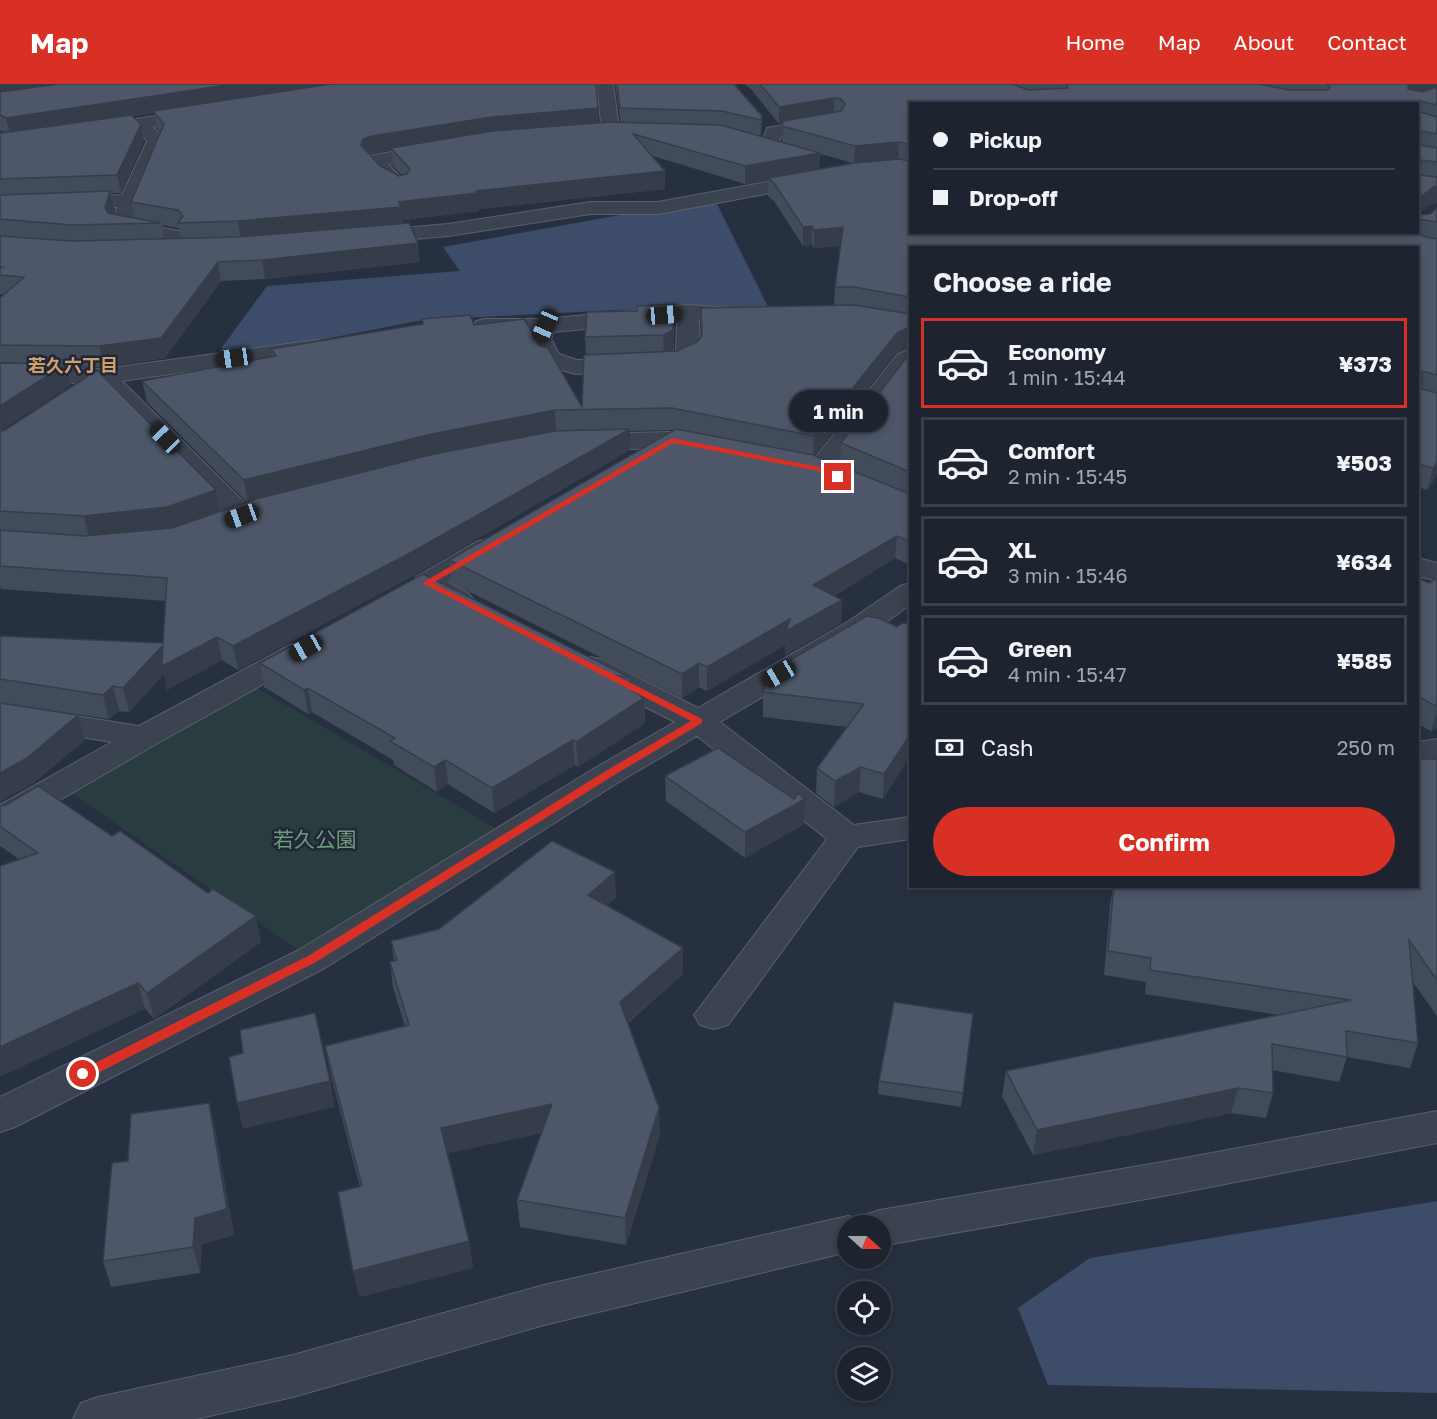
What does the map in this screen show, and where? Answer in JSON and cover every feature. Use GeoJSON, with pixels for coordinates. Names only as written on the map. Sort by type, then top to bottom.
{"type":"FeatureCollection","features":[{"type":"Feature","properties":{"kind":"street"},"geometry":{"type":"LineString","coordinates":[[605,84],[611,132]]}},
{"type":"Feature","properties":{"kind":"street"},"geometry":{"type":"LineString","coordinates":[[84,132],[218,111]]}},
{"type":"Feature","properties":{"kind":"street"},"geometry":{"type":"LineString","coordinates":[[761,117],[766,142]]}},
{"type":"Feature","properties":{"kind":"street"},"geometry":{"type":"LineString","coordinates":[[766,142],[834,122]]}},
{"type":"Feature","properties":{"kind":"street"},"geometry":{"type":"LineString","coordinates":[[140,124],[156,140],[129,201],[122,226],[241,248],[147,250]]}},
{"type":"Feature","properties":{"kind":"street"},"geometry":{"type":"LineString","coordinates":[[588,134],[611,132],[667,134]]}},
{"type":"Feature","properties":{"kind":"street"},"geometry":{"type":"LineString","coordinates":[[766,142],[790,154]]}},
{"type":"Feature","properties":{"kind":"street"},"geometry":{"type":"LineString","coordinates":[[400,187],[374,161],[450,148]]}},
{"type":"Feature","properties":{"kind":"street"},"geometry":{"type":"LineString","coordinates":[[344,239],[448,230],[590,208],[658,208],[830,176]]}},
{"type":"Feature","properties":{"kind":"street"},"geometry":{"type":"LineString","coordinates":[[0,205],[129,201]]}},
{"type":"Feature","properties":{"kind":"street"},"geometry":{"type":"LineString","coordinates":[[545,326],[539,339],[550,359],[575,367],[668,364],[687,355],[688,312]]}},
{"type":"Feature","properties":{"kind":"street"},"geometry":{"type":"LineString","coordinates":[[463,326],[545,326],[688,312],[773,317]]}},
{"type":"Feature","properties":{"kind":"street"},"geometry":{"type":"LineString","coordinates":[[0,374],[104,376],[334,344]]}},
{"type":"Feature","properties":{"kind":"street"},"geometry":{"type":"LineString","coordinates":[[850,482],[809,467],[909,357]]}},
{"type":"Feature","properties":{"kind":"street"},"geometry":{"type":"LineString","coordinates":[[66,401],[104,376]]}},
{"type":"Feature","properties":{"kind":"street"},"geometry":{"type":"LineString","coordinates":[[104,376],[241,517]]}},
{"type":"Feature","properties":{"kind":"street"},"geometry":{"type":"LineString","coordinates":[[556,442],[683,443],[621,470]]}},
{"type":"Feature","properties":{"kind":"street"},"geometry":{"type":"LineString","coordinates":[[396,599],[508,535]]}},
{"type":"Feature","properties":{"kind":"street"},"geometry":{"type":"LineString","coordinates":[[1419,567],[1437,572]]}},
{"type":"Feature","properties":{"kind":"street"},"geometry":{"type":"LineString","coordinates":[[426,583],[478,609]]}},
{"type":"Feature","properties":{"kind":"street"},"geometry":{"type":"LineString","coordinates":[[0,1116],[312,959],[607,775],[860,627],[909,593]]}},
{"type":"Feature","properties":{"kind":"street"},"geometry":{"type":"LineString","coordinates":[[860,627],[900,635]]}},
{"type":"Feature","properties":{"kind":"street"},"geometry":{"type":"LineString","coordinates":[[0,820],[144,736],[326,638]]}},
{"type":"Feature","properties":{"kind":"street"},"geometry":{"type":"LineString","coordinates":[[562,652],[698,721],[847,837]]}},
{"type":"Feature","properties":{"kind":"street"},"geometry":{"type":"LineString","coordinates":[[0,714],[144,736]]}},
{"type":"Feature","properties":{"kind":"street"},"geometry":{"type":"LineString","coordinates":[[1419,752],[1437,749]]}},
{"type":"Feature","properties":{"kind":"street"},"geometry":{"type":"LineString","coordinates":[[714,1015],[847,837],[909,828]]}},
{"type":"Feature","properties":{"kind":"street"},"geometry":{"type":"LineString","coordinates":[[891,1226],[1163,1179],[1437,1127]]}},
{"type":"Feature","properties":{"kind":"street"},"geometry":{"type":"LineString","coordinates":[[98,1419],[293,1376],[544,1305],[837,1237]]}},
{"type":"Feature","properties":{"kind":"green space","name":"若久公園"},"geometry":{"type":"Polygon","coordinates":[[[245,681],[509,836],[312,959],[60,785],[245,681]]]}},
{"type":"Feature","properties":{"kind":"water"},"geometry":{"type":"Polygon","coordinates":[[[714,198],[773,317],[656,308],[423,320],[212,361],[267,286],[460,271],[443,247],[714,198]]]}},
{"type":"Feature","properties":{"kind":"water"},"geometry":{"type":"Polygon","coordinates":[[[1437,1201],[1437,1393],[1048,1385],[1018,1308],[1090,1258],[1437,1201]]]}},
{"type":"Feature","properties":{"kind":"building"},"geometry":{"type":"Polygon","coordinates":[[[58,84],[234,84],[6,118],[0,115],[0,92],[58,84]]]}},
{"type":"Feature","properties":{"kind":"building"},"geometry":{"type":"Polygon","coordinates":[[[331,84],[596,84],[598,108],[492,117],[363,139],[361,145],[380,166],[399,176],[407,174],[410,169],[391,148],[492,131],[610,122],[721,125],[820,153],[745,166],[633,134],[665,171],[476,191],[477,193],[399,202],[401,207],[238,221],[178,223],[183,216],[178,210],[131,202],[164,124],[153,111],[331,84]]]}},
{"type":"Feature","properties":{"kind":"building"},"geometry":{"type":"Polygon","coordinates":[[[617,84],[734,84],[762,116],[761,120],[722,111],[620,108],[617,84]]]}},
{"type":"Feature","properties":{"kind":"building"},"geometry":{"type":"Polygon","coordinates":[[[760,84],[1013,84],[1028,90],[1068,88],[1066,84],[1259,84],[1290,90],[1328,90],[1330,87],[1326,84],[1410,84],[1408,89],[1422,92],[1437,87],[1437,105],[1420,101],[1420,112],[1437,117],[1437,134],[1421,131],[1420,145],[1437,148],[1437,162],[1421,160],[1420,175],[1437,177],[1437,186],[1421,197],[1419,215],[1419,102],[909,102],[909,145],[899,142],[855,146],[782,126],[783,121],[841,111],[845,104],[841,99],[834,98],[779,107],[760,84]]]}},
{"type":"Feature","properties":{"kind":"building"},"geometry":{"type":"Polygon","coordinates":[[[131,115],[141,124],[117,175],[0,179],[0,132],[131,115]]]}},
{"type":"Feature","properties":{"kind":"building"},"geometry":{"type":"Polygon","coordinates":[[[899,159],[909,161],[909,234],[1419,234],[1420,231],[1422,236],[1437,239],[1437,375],[1422,371],[1422,389],[1437,393],[1437,462],[1433,468],[1419,464],[1419,246],[909,246],[909,297],[854,287],[835,287],[843,227],[814,230],[812,226],[803,227],[774,183],[768,178],[855,163],[899,159]]]}},
{"type":"Feature","properties":{"kind":"building"},"geometry":{"type":"Polygon","coordinates":[[[110,191],[105,207],[108,213],[161,223],[72,225],[0,219],[0,195],[110,191]]]}},
{"type":"Feature","properties":{"kind":"building"},"geometry":{"type":"Polygon","coordinates":[[[1437,208],[1437,222],[1419,219],[1419,215],[1430,214],[1437,208]]]}},
{"type":"Feature","properties":{"kind":"building"},"geometry":{"type":"Polygon","coordinates":[[[409,223],[418,243],[262,260],[218,262],[161,338],[99,346],[0,345],[0,298],[24,277],[0,275],[0,269],[3,267],[0,267],[0,236],[72,241],[238,237],[409,223]]]}},
{"type":"Feature","properties":{"kind":"building"},"geometry":{"type":"Polygon","coordinates":[[[674,304],[673,330],[663,335],[585,337],[587,312],[637,311],[637,306],[674,304]]]}},
{"type":"Feature","properties":{"kind":"building"},"geometry":{"type":"Polygon","coordinates":[[[854,305],[909,314],[909,327],[897,333],[814,436],[672,408],[555,410],[432,434],[244,480],[142,381],[276,356],[271,349],[423,324],[422,319],[470,315],[474,325],[524,319],[539,345],[548,348],[582,407],[584,355],[677,351],[697,342],[702,336],[701,308],[854,305]]]}},
{"type":"Feature","properties":{"kind":"building"},"geometry":{"type":"Polygon","coordinates":[[[909,354],[909,472],[841,443],[909,354]]]}},
{"type":"Feature","properties":{"kind":"building"},"geometry":{"type":"Polygon","coordinates":[[[0,363],[66,364],[0,406],[0,363]]]}},
{"type":"Feature","properties":{"kind":"building"},"geometry":{"type":"Polygon","coordinates":[[[97,370],[216,490],[167,507],[84,516],[0,511],[0,431],[5,430],[97,370]]]}},
{"type":"Feature","properties":{"kind":"building"},"geometry":{"type":"Polygon","coordinates":[[[630,429],[412,552],[233,646],[217,637],[162,666],[163,645],[123,688],[113,686],[103,695],[0,679],[0,636],[163,643],[167,578],[0,566],[0,530],[84,536],[172,528],[256,499],[434,454],[555,431],[630,429]]]}},
{"type":"Feature","properties":{"kind":"building"},"geometry":{"type":"Polygon","coordinates":[[[676,429],[813,455],[909,494],[909,542],[897,536],[813,585],[842,600],[786,631],[790,619],[707,667],[699,663],[682,674],[449,560],[676,429]]]}},
{"type":"Feature","properties":{"kind":"building"},"geometry":{"type":"Polygon","coordinates":[[[423,574],[629,677],[609,675],[644,698],[576,742],[573,740],[492,788],[445,760],[434,767],[390,741],[395,738],[308,688],[304,690],[260,663],[423,574]]]}},
{"type":"Feature","properties":{"kind":"building"},"geometry":{"type":"Polygon","coordinates":[[[1419,578],[1429,583],[1437,578],[1437,707],[1419,697],[1419,578]]]}},
{"type":"Feature","properties":{"kind":"building"},"geometry":{"type":"Polygon","coordinates":[[[867,616],[879,618],[897,627],[903,623],[909,624],[909,736],[884,774],[861,767],[835,781],[817,768],[864,704],[763,692],[771,671],[867,616]]]}},
{"type":"Feature","properties":{"kind":"building"},"geometry":{"type":"Polygon","coordinates":[[[0,703],[78,715],[27,758],[0,773],[0,703]]]}},
{"type":"Feature","properties":{"kind":"building"},"geometry":{"type":"Polygon","coordinates":[[[718,748],[794,799],[798,793],[805,799],[745,832],[665,776],[718,748]]]}},
{"type":"Feature","properties":{"kind":"building"},"geometry":{"type":"Polygon","coordinates":[[[1419,759],[1437,759],[1437,980],[1409,940],[1418,1043],[1346,1031],[1347,1057],[1272,1044],[1273,1093],[1238,1088],[1037,1130],[1006,1071],[1351,1000],[1150,970],[1151,958],[1108,951],[1114,888],[1419,888],[1419,759]]]}},
{"type":"Feature","properties":{"kind":"building"},"geometry":{"type":"Polygon","coordinates":[[[38,786],[112,836],[120,831],[208,893],[213,889],[256,916],[147,993],[138,983],[0,1047],[0,866],[38,853],[0,826],[0,806],[6,805],[38,786]]]}},
{"type":"Feature","properties":{"kind":"building"},"geometry":{"type":"Polygon","coordinates":[[[552,841],[615,872],[588,895],[683,948],[620,1002],[659,1108],[625,1218],[517,1200],[552,1104],[441,1128],[469,1241],[353,1271],[338,1192],[362,1186],[325,1046],[409,1025],[390,962],[397,960],[391,941],[439,929],[552,841]]]}},
{"type":"Feature","properties":{"kind":"building"},"geometry":{"type":"Polygon","coordinates":[[[894,1002],[973,1014],[963,1093],[879,1081],[894,1002]]]}},
{"type":"Feature","properties":{"kind":"building"},"geometry":{"type":"Polygon","coordinates":[[[315,1013],[330,1081],[237,1103],[229,1057],[243,1053],[240,1030],[315,1013]]]}},
{"type":"Feature","properties":{"kind":"building"},"geometry":{"type":"Polygon","coordinates":[[[209,1103],[227,1209],[195,1218],[193,1247],[103,1261],[112,1163],[128,1161],[131,1114],[209,1103]]]}},
{"type":"Feature","properties":{"kind":"district","name":"若久六丁目"},"geometry":{"type":"Point","coordinates":[73,365]}},
{"type":"Feature","properties":{"kind":"route"},"geometry":{"type":"LineString","coordinates":[[83,1074],[312,959],[698,721],[426,583],[672,440],[820,469],[838,477]]}}]}
